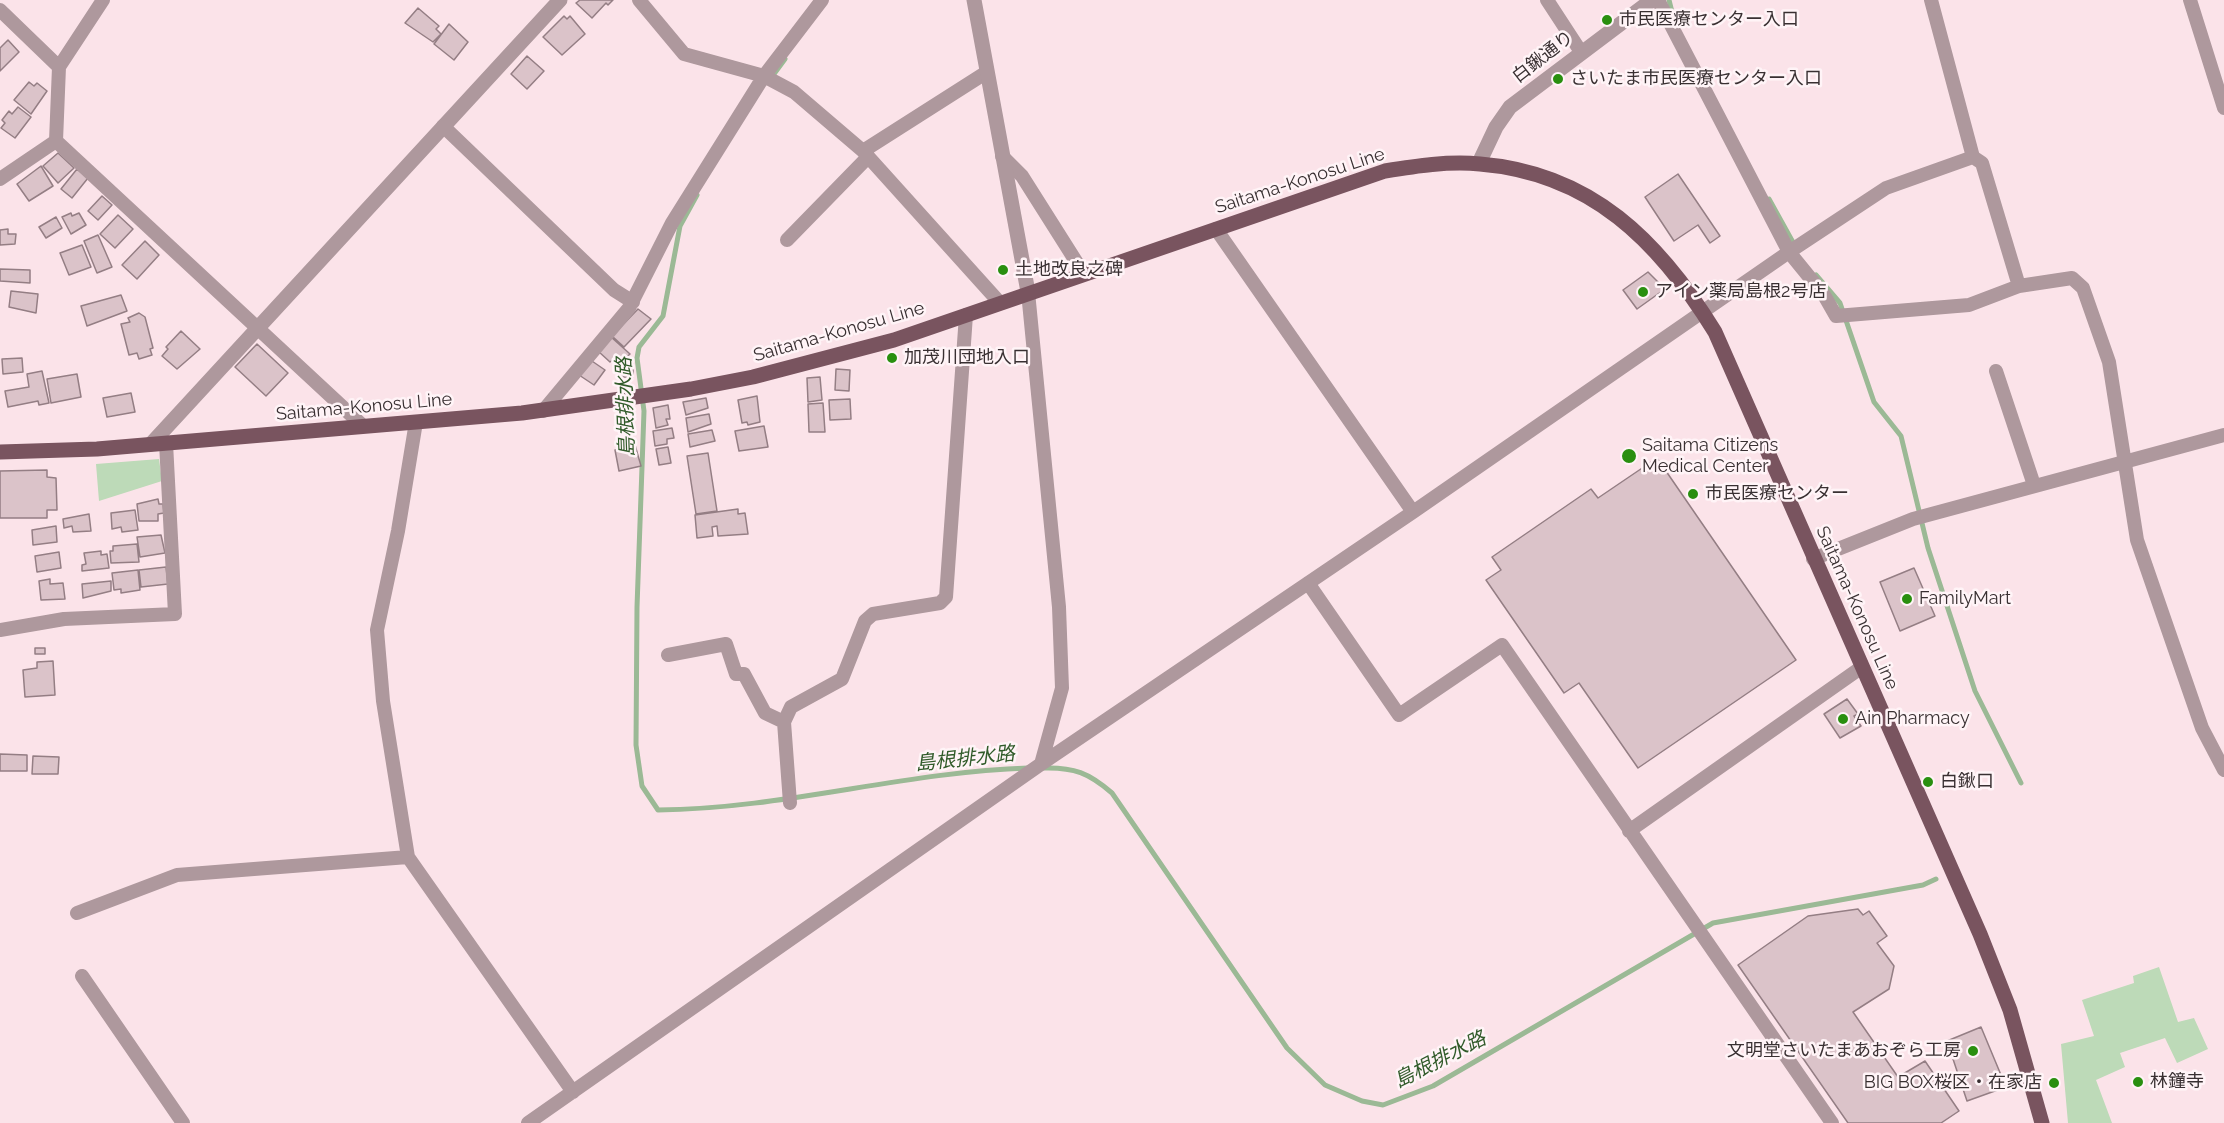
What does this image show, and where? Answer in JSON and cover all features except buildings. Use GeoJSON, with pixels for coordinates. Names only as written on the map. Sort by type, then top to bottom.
{"type":"FeatureCollection","features":[{"type":"Feature","properties":{"kind":"main road","name":"Saitama-Konosu Line"},"geometry":{"type":"LineString","coordinates":[[0,452],[158,444],[543,411],[753,377],[894,339],[1385,171],[1423,165],[1479,163],[1546,176],[1594,200],[1624,220],[1649,242],[1703,312],[1725,351],[1814,559],[1980,934],[2010,1010],[2042,1123]]}},
{"type":"Feature","properties":{"kind":"street"},"geometry":{"type":"LineString","coordinates":[[103,0],[59,67],[56,141],[363,426]]}},
{"type":"Feature","properties":{"kind":"street"},"geometry":{"type":"LineString","coordinates":[[0,630],[64,619],[175,614],[158,444],[255,328],[560,0]]}},
{"type":"Feature","properties":{"kind":"street"},"geometry":{"type":"LineString","coordinates":[[639,0],[684,54],[764,76],[794,92],[865,154],[1000,303]]}},
{"type":"Feature","properties":{"kind":"street"},"geometry":{"type":"LineString","coordinates":[[543,411],[633,302],[672,223],[764,76],[822,0]]}},
{"type":"Feature","properties":{"kind":"street"},"geometry":{"type":"LineString","coordinates":[[1547,0],[1581,52]]}},
{"type":"Feature","properties":{"kind":"street","name":"白鍬通り"},"geometry":{"type":"LineString","coordinates":[[1479,163],[1496,127],[1510,107],[1652,0]]}},
{"type":"Feature","properties":{"kind":"street"},"geometry":{"type":"LineString","coordinates":[[1658,0],[1789,252],[1824,295],[1836,316],[1969,305],[2019,286],[2072,278],[2083,288],[2109,362],[2137,540],[2202,728],[2224,770]]}},
{"type":"Feature","properties":{"kind":"street"},"geometry":{"type":"LineString","coordinates":[[1931,0],[1973,157],[1982,163],[2019,286]]}},
{"type":"Feature","properties":{"kind":"street"},"geometry":{"type":"LineString","coordinates":[[2190,0],[2224,108]]}},
{"type":"Feature","properties":{"kind":"street"},"geometry":{"type":"LineString","coordinates":[[975,1],[1028,292],[1059,608],[1062,688],[1041,764]]}},
{"type":"Feature","properties":{"kind":"street"},"geometry":{"type":"LineString","coordinates":[[0,10],[59,67]]}},
{"type":"Feature","properties":{"kind":"street"},"geometry":{"type":"LineString","coordinates":[[787,240],[865,154],[987,72]]}},
{"type":"Feature","properties":{"kind":"street"},"geometry":{"type":"LineString","coordinates":[[443,126],[614,291],[633,302]]}},
{"type":"Feature","properties":{"kind":"street"},"geometry":{"type":"LineString","coordinates":[[0,179],[56,141]]}},
{"type":"Feature","properties":{"kind":"street"},"geometry":{"type":"LineString","coordinates":[[1002,156],[1022,176],[1084,274]]}},
{"type":"Feature","properties":{"kind":"street"},"geometry":{"type":"LineString","coordinates":[[528,1123],[1041,764],[1413,512],[1789,252],[1886,188],[1973,157]]}},
{"type":"Feature","properties":{"kind":"street"},"geometry":{"type":"LineString","coordinates":[[1216,229],[1413,512]]}},
{"type":"Feature","properties":{"kind":"street"},"geometry":{"type":"LineString","coordinates":[[790,803],[784,722],[791,707],[842,679],[865,621],[873,614],[940,603],[946,597],[966,315]]}},
{"type":"Feature","properties":{"kind":"street"},"geometry":{"type":"LineString","coordinates":[[1996,371],[2034,485]]}},
{"type":"Feature","properties":{"kind":"street"},"geometry":{"type":"LineString","coordinates":[[416,422],[398,531],[377,630],[383,701],[408,857],[573,1092]]}},
{"type":"Feature","properties":{"kind":"street"},"geometry":{"type":"LineString","coordinates":[[1814,559],[1913,519],[2124,460],[2224,435]]}},
{"type":"Feature","properties":{"kind":"street"},"geometry":{"type":"LineString","coordinates":[[1308,583],[1399,715],[1502,645],[1832,1123]]}},
{"type":"Feature","properties":{"kind":"street"},"geometry":{"type":"LineString","coordinates":[[668,655],[726,644],[736,674],[744,674],[765,712],[784,722]]}},
{"type":"Feature","properties":{"kind":"street"},"geometry":{"type":"LineString","coordinates":[[1629,831],[1862,667]]}},
{"type":"Feature","properties":{"kind":"street"},"geometry":{"type":"LineString","coordinates":[[77,914],[177,875],[408,857]]}},
{"type":"Feature","properties":{"kind":"street"},"geometry":{"type":"LineString","coordinates":[[82,976],[183,1123]]}},
{"type":"Feature","properties":{"kind":"green space"},"geometry":{"type":"Polygon","coordinates":[[[159,459],[162,481],[99,501],[96,464],[159,459]]]}},
{"type":"Feature","properties":{"kind":"green space"},"geometry":{"type":"Polygon","coordinates":[[[2159,967],[2178,1022],[2194,1018],[2208,1049],[2177,1063],[2165,1038],[2120,1053],[2125,1067],[2096,1080],[2112,1123],[2068,1123],[2061,1044],[2094,1036],[2082,1000],[2134,983],[2133,976],[2159,967]]]}},
{"type":"Feature","properties":{"kind":"waterway"},"geometry":{"type":"LineString","coordinates":[[1669,0],[1673,16]]}},
{"type":"Feature","properties":{"kind":"waterway","name":"島根排水路"},"geometry":{"type":"LineString","coordinates":[[771,78],[785,59]]}},
{"type":"Feature","properties":{"kind":"waterway","name":"島根排水路"},"geometry":{"type":"LineString","coordinates":[[697,195],[680,226],[663,316],[639,347],[637,358],[644,411],[637,607],[636,745],[642,786],[658,810],[704,808],[751,804],[935,776],[1028,768]]}},
{"type":"Feature","properties":{"kind":"waterway"},"geometry":{"type":"LineString","coordinates":[[1769,199],[1795,246]]}},
{"type":"Feature","properties":{"kind":"waterway"},"geometry":{"type":"LineString","coordinates":[[1816,275],[1840,303],[1874,402],[1901,436],[1928,548],[1975,691],[2021,783]]}},
{"type":"Feature","properties":{"kind":"waterway","name":"島根排水路"},"geometry":{"type":"LineString","coordinates":[[1043,768],[1072,770],[1088,776],[1112,793],[1287,1048],[1325,1085],[1362,1101],[1383,1105],[1433,1086],[1713,923],[1923,885],[1936,879]]}},
{"type":"Feature","properties":{"kind":"place","name":"市民医療センター入口"},"geometry":{"type":"Point","coordinates":[1607,20]}},
{"type":"Feature","properties":{"kind":"place","name":"さいたま市民医療センター入口"},"geometry":{"type":"Point","coordinates":[1558,79]}},
{"type":"Feature","properties":{"kind":"place","name":"土地改良之碑"},"geometry":{"type":"Point","coordinates":[1003,270]}},
{"type":"Feature","properties":{"kind":"place","name":"アイン薬局島根2号店"},"geometry":{"type":"Point","coordinates":[1643,292]}},
{"type":"Feature","properties":{"kind":"place","name":"加茂川団地入口"},"geometry":{"type":"Point","coordinates":[892,358]}},
{"type":"Feature","properties":{"kind":"place","name":"Saitama Citizens Medical Center"},"geometry":{"type":"Point","coordinates":[1629,456]}},
{"type":"Feature","properties":{"kind":"place","name":"市民医療センター"},"geometry":{"type":"Point","coordinates":[1693,494]}},
{"type":"Feature","properties":{"kind":"place","name":"FamilyMart"},"geometry":{"type":"Point","coordinates":[1907,599]}},
{"type":"Feature","properties":{"kind":"place","name":"Ain Pharmacy"},"geometry":{"type":"Point","coordinates":[1843,719]}},
{"type":"Feature","properties":{"kind":"place","name":"白鍬口"},"geometry":{"type":"Point","coordinates":[1928,782]}},
{"type":"Feature","properties":{"kind":"place","name":"文明堂さいたまあおぞら工房"},"geometry":{"type":"Point","coordinates":[1973,1051]}},
{"type":"Feature","properties":{"kind":"place","name":"林鐘寺"},"geometry":{"type":"Point","coordinates":[2138,1082]}},
{"type":"Feature","properties":{"kind":"place","name":"BIG BOX桜区・在家店"},"geometry":{"type":"Point","coordinates":[2054,1083]}}]}
